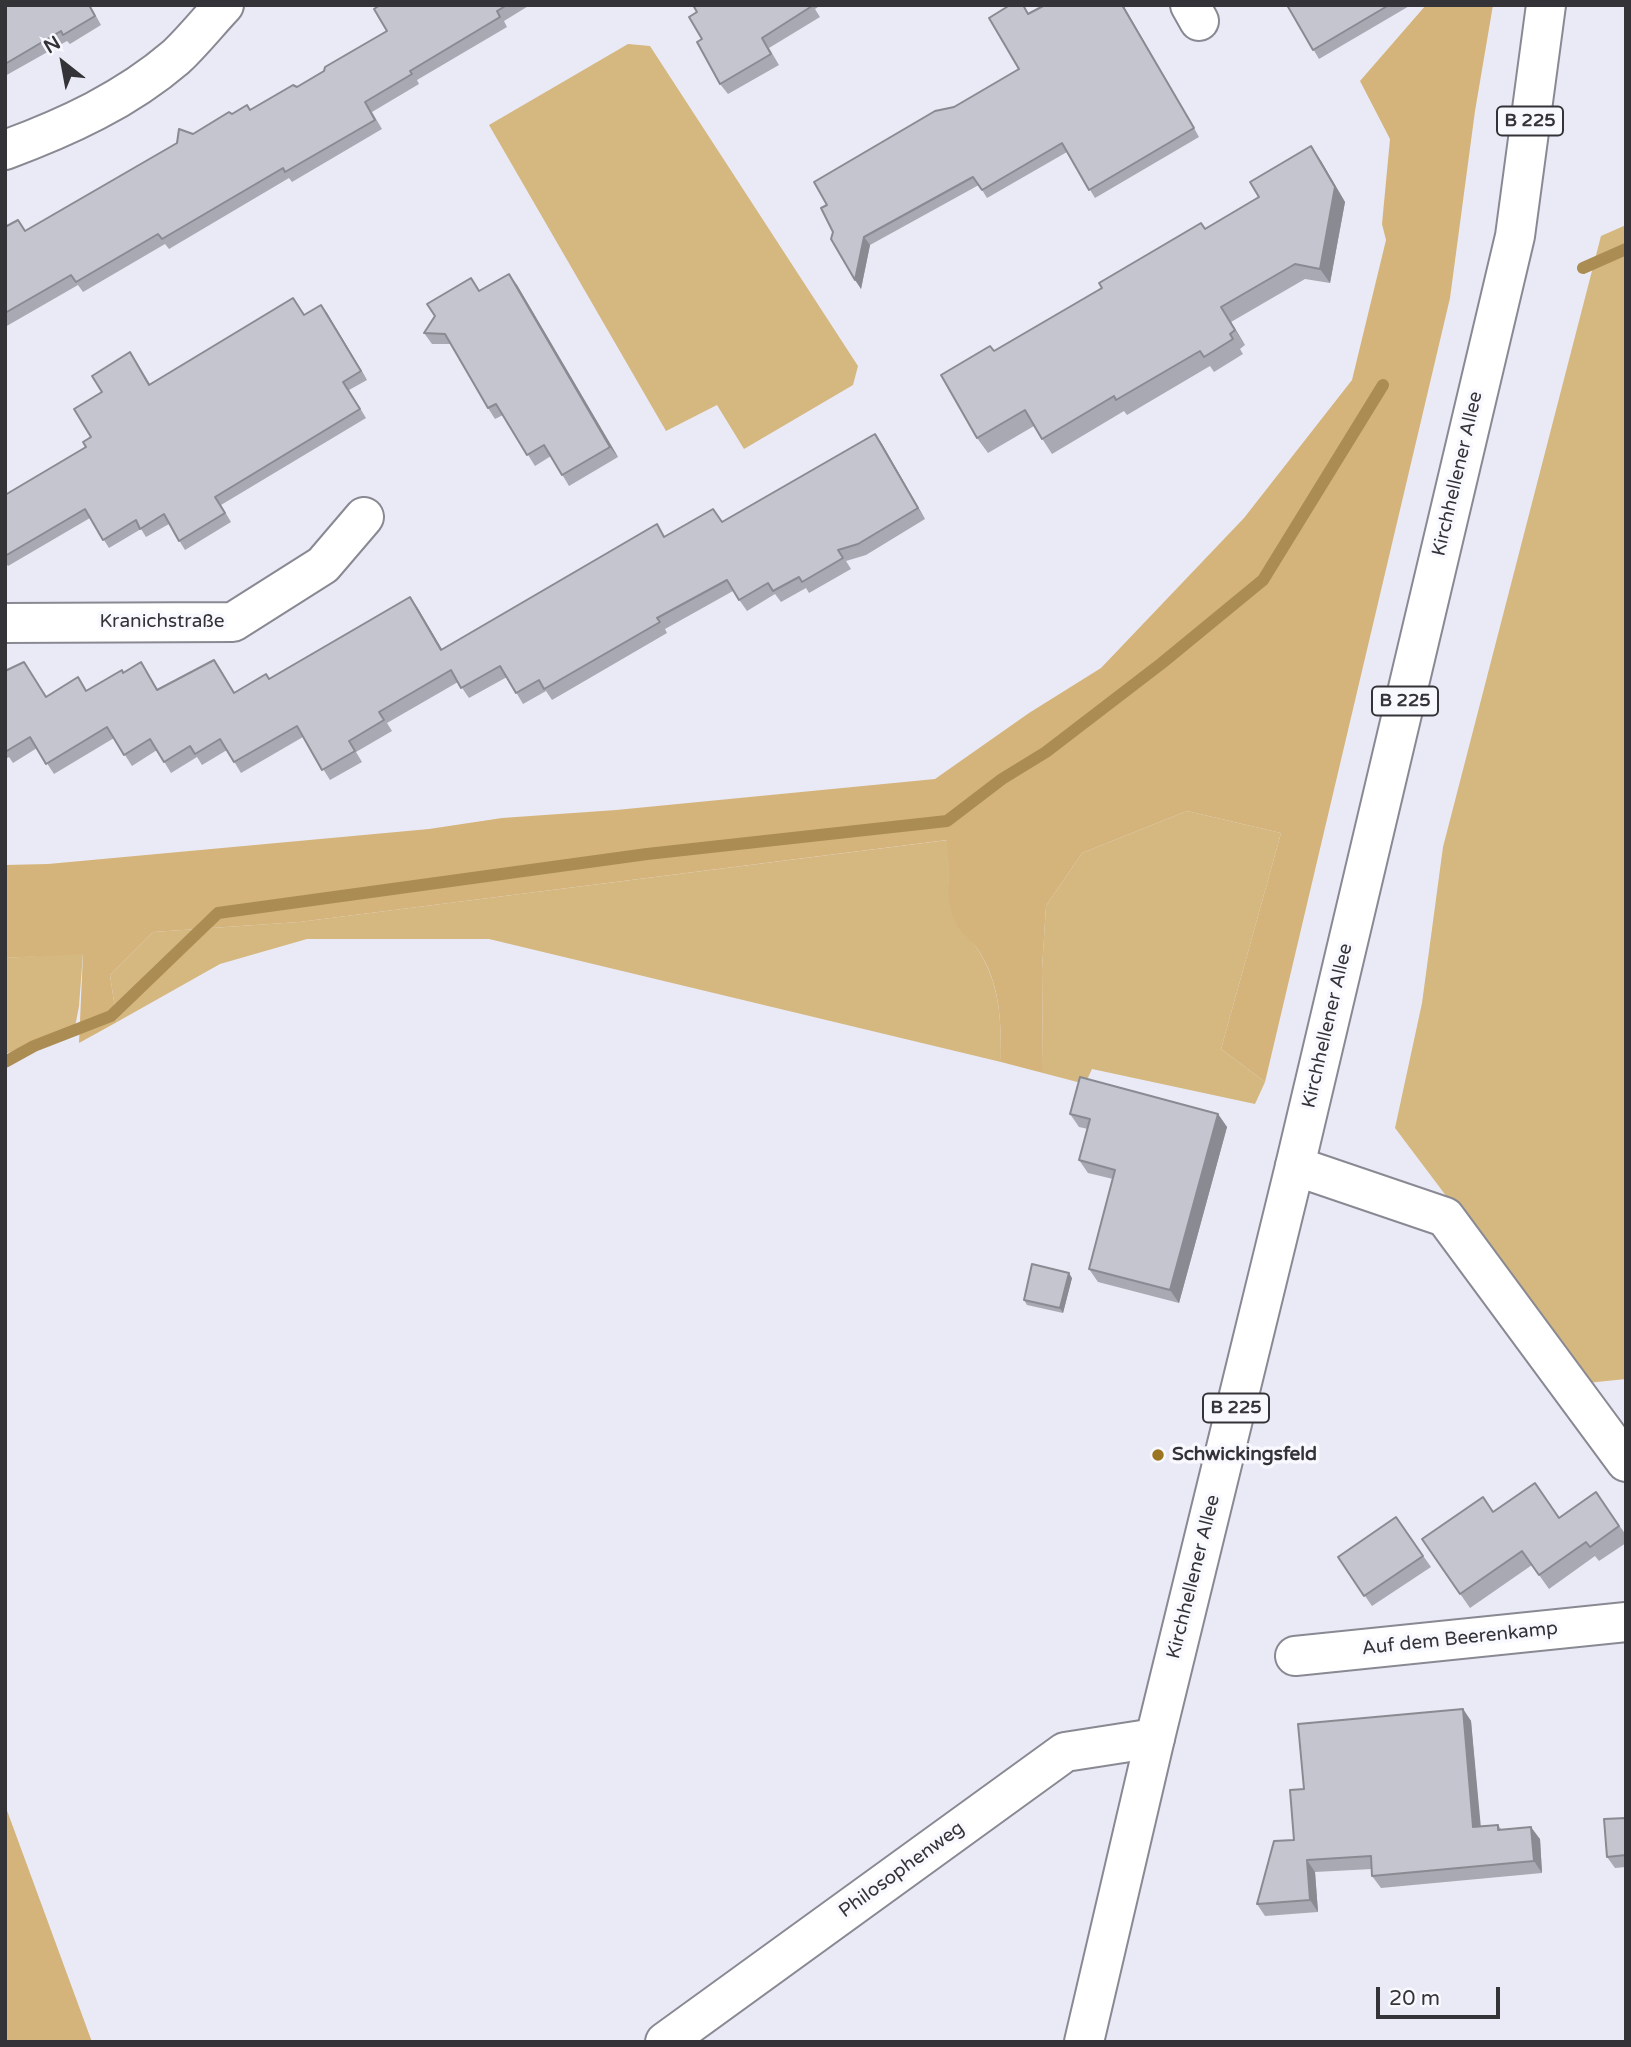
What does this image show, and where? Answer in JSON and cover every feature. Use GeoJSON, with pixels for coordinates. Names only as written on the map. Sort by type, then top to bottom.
{"type":"FeatureCollection","features":[{"type":"Feature","properties":{"kind":"main road"},"geometry":{"type":"LineString","coordinates":[[5,149],[51,133],[114,102],[176,56],[224,5]]}},
{"type":"Feature","properties":{"kind":"main road","name":"Kirchhellener Allee"},"geometry":{"type":"LineString","coordinates":[[1084,2042],[1515,236],[1546,5]]}},
{"type":"Feature","properties":{"kind":"main road","name":"Kranichstraße"},"geometry":{"type":"LineString","coordinates":[[5,623],[233,622],[323,565],[364,517]]}},
{"type":"Feature","properties":{"kind":"main road"},"geometry":{"type":"LineString","coordinates":[[1295,1166],[1445,1217],[1626,1462]]}},
{"type":"Feature","properties":{"kind":"main road","name":"Auf dem Beerenkamp"},"geometry":{"type":"LineString","coordinates":[[1295,1657],[1626,1622]]}},
{"type":"Feature","properties":{"kind":"main road","name":"Philosophenweg"},"geometry":{"type":"LineString","coordinates":[[665,2042],[1065,1752],[1155,1738]]}},
{"type":"Feature","properties":{"kind":"shaded area"},"geometry":{"type":"Polygon","coordinates":[[[1426,5],[1493,5],[1475,111],[1450,298],[1265,1082],[1221,1049],[1281,833],[1187,811],[1082,853],[1046,906],[1042,969],[1043,1073],[1001,1062],[1000,1017],[995,988],[984,960],[957,925],[952,912],[947,840],[299,922],[153,932],[110,975],[117,1022],[79,1043],[83,954],[5,958],[5,865],[48,864],[429,829],[502,818],[616,810],[935,779],[1029,713],[1101,668],[1244,518],[1352,380],[1386,240],[1382,224],[1390,139],[1360,81],[1426,5]]]}},
{"type":"Feature","properties":{"kind":"shaded area"},"geometry":{"type":"Polygon","coordinates":[[[628,44],[650,46],[858,366],[853,385],[744,449],[717,405],[666,431],[489,125],[628,44]]]}},
{"type":"Feature","properties":{"kind":"shaded area"},"geometry":{"type":"Polygon","coordinates":[[[1626,225],[1626,1379],[1587,1383],[1395,1128],[1422,1003],[1443,847],[1601,236],[1626,225]]]}},
{"type":"Feature","properties":{"kind":"shaded area"},"geometry":{"type":"Polygon","coordinates":[[[1187,811],[1281,833],[1221,1049],[1265,1082],[1255,1104],[1092,1069],[1085,1084],[1043,1073],[1042,969],[1046,906],[1082,853],[1187,811]]]}},
{"type":"Feature","properties":{"kind":"shaded area"},"geometry":{"type":"Polygon","coordinates":[[[948,840],[951,904],[958,922],[984,961],[995,988],[1000,1017],[1001,1062],[489,939],[307,939],[220,964],[117,1022],[110,975],[153,932],[299,922],[948,840]]]}},
{"type":"Feature","properties":{"kind":"shaded area"},"geometry":{"type":"Polygon","coordinates":[[[83,953],[75,1027],[5,1054],[5,958],[83,953]]]}},
{"type":"Feature","properties":{"kind":"shaded area"},"geometry":{"type":"Polygon","coordinates":[[[5,1805],[92,2042],[5,2042],[5,1805]]]}},
{"type":"Feature","properties":{"kind":"building"},"geometry":{"type":"Polygon","coordinates":[[[5,5],[89,5],[95,16],[63,35],[61,31],[5,64],[5,5]]]}},
{"type":"Feature","properties":{"kind":"building"},"geometry":{"type":"Polygon","coordinates":[[[380,5],[507,5],[497,11],[500,17],[410,71],[412,74],[365,102],[375,120],[285,172],[283,168],[162,239],[158,234],[76,282],[71,275],[5,313],[5,227],[18,220],[25,231],[177,143],[179,129],[193,134],[229,112],[232,114],[247,105],[250,110],[293,85],[297,87],[324,71],[325,67],[387,31],[374,9],[380,5]]]}},
{"type":"Feature","properties":{"kind":"building"},"geometry":{"type":"Polygon","coordinates":[[[693,5],[812,6],[762,38],[771,54],[720,84],[697,42],[702,39],[689,17],[697,12],[693,5]]]}},
{"type":"Feature","properties":{"kind":"building"},"geometry":{"type":"Polygon","coordinates":[[[1010,5],[1023,5],[1028,14],[1045,5],[1122,5],[1194,128],[1089,190],[1062,143],[982,190],[973,177],[864,237],[855,280],[831,239],[833,232],[821,208],[827,205],[814,182],[935,111],[954,107],[1019,69],[989,18],[1010,5]]]}},
{"type":"Feature","properties":{"kind":"building"},"geometry":{"type":"Polygon","coordinates":[[[1287,5],[1389,5],[1313,50],[1287,5]]]}},
{"type":"Feature","properties":{"kind":"building"},"geometry":{"type":"Polygon","coordinates":[[[1311,146],[1335,187],[1320,269],[1295,264],[1221,307],[1235,330],[1230,334],[1233,339],[1204,357],[1200,351],[1116,400],[1114,396],[1042,439],[1025,410],[977,438],[941,375],[990,346],[994,351],[1102,288],[1099,283],[1201,223],[1205,229],[1259,197],[1250,182],[1311,146]]]}},
{"type":"Feature","properties":{"kind":"building"},"geometry":{"type":"Polygon","coordinates":[[[509,274],[610,447],[562,475],[544,445],[527,455],[496,404],[488,408],[445,334],[424,333],[435,316],[427,304],[471,278],[479,291],[509,274]]]}},
{"type":"Feature","properties":{"kind":"building"},"geometry":{"type":"Polygon","coordinates":[[[293,298],[304,315],[321,305],[361,371],[343,382],[360,409],[215,497],[225,513],[179,541],[164,514],[140,529],[136,520],[103,540],[85,509],[5,556],[5,495],[86,447],[83,442],[91,437],[74,409],[102,392],[92,376],[130,352],[149,385],[293,298]]]}},
{"type":"Feature","properties":{"kind":"building"},"geometry":{"type":"Polygon","coordinates":[[[875,434],[918,508],[858,544],[838,550],[843,558],[802,582],[799,577],[773,591],[768,583],[739,600],[727,580],[657,618],[660,622],[544,689],[539,680],[516,693],[500,666],[461,688],[451,670],[379,712],[384,720],[349,741],[355,751],[322,770],[297,726],[234,762],[220,739],[195,754],[190,746],[164,762],[150,739],[124,755],[107,727],[46,764],[30,737],[5,752],[5,671],[24,662],[46,697],[78,677],[86,691],[141,662],[157,690],[214,660],[234,693],[266,674],[269,679],[410,597],[441,650],[657,524],[664,537],[713,509],[722,522],[875,434]]]}},
{"type":"Feature","properties":{"kind":"building"},"geometry":{"type":"Polygon","coordinates":[[[1080,1077],[1218,1114],[1170,1290],[1089,1269],[1115,1170],[1079,1160],[1090,1119],[1070,1114],[1080,1077]]]}},
{"type":"Feature","properties":{"kind":"building"},"geometry":{"type":"Polygon","coordinates":[[[1032,1264],[1069,1273],[1060,1308],[1024,1300],[1032,1264]]]}},
{"type":"Feature","properties":{"kind":"building"},"geometry":{"type":"Polygon","coordinates":[[[1535,1483],[1559,1518],[1596,1492],[1619,1526],[1590,1547],[1586,1542],[1539,1575],[1522,1551],[1460,1594],[1422,1539],[1483,1497],[1493,1512],[1535,1483]]]}},
{"type":"Feature","properties":{"kind":"building"},"geometry":{"type":"Polygon","coordinates":[[[1396,1517],[1423,1556],[1364,1596],[1338,1557],[1396,1517]]]}},
{"type":"Feature","properties":{"kind":"building"},"geometry":{"type":"Polygon","coordinates":[[[1463,1709],[1473,1827],[1498,1825],[1498,1830],[1531,1827],[1534,1861],[1372,1876],[1371,1856],[1307,1860],[1310,1900],[1257,1904],[1274,1841],[1294,1840],[1290,1790],[1304,1789],[1298,1724],[1463,1709]]]}},
{"type":"Feature","properties":{"kind":"building"},"geometry":{"type":"Polygon","coordinates":[[[1626,1818],[1626,1855],[1607,1857],[1604,1819],[1626,1818]]]}},
{"type":"Feature","properties":{"kind":"waterway"},"geometry":{"type":"LineString","coordinates":[[1583,268],[1626,249]]}},
{"type":"Feature","properties":{"kind":"waterway"},"geometry":{"type":"LineString","coordinates":[[5,1062],[34,1046],[111,1016],[218,913],[647,854],[947,821],[1002,779],[1046,752],[1162,663],[1263,580],[1383,385]]}},
{"type":"Feature","properties":{"kind":"place","name":"Schwickingsfeld"},"geometry":{"type":"Point","coordinates":[1158,1455]}}]}
